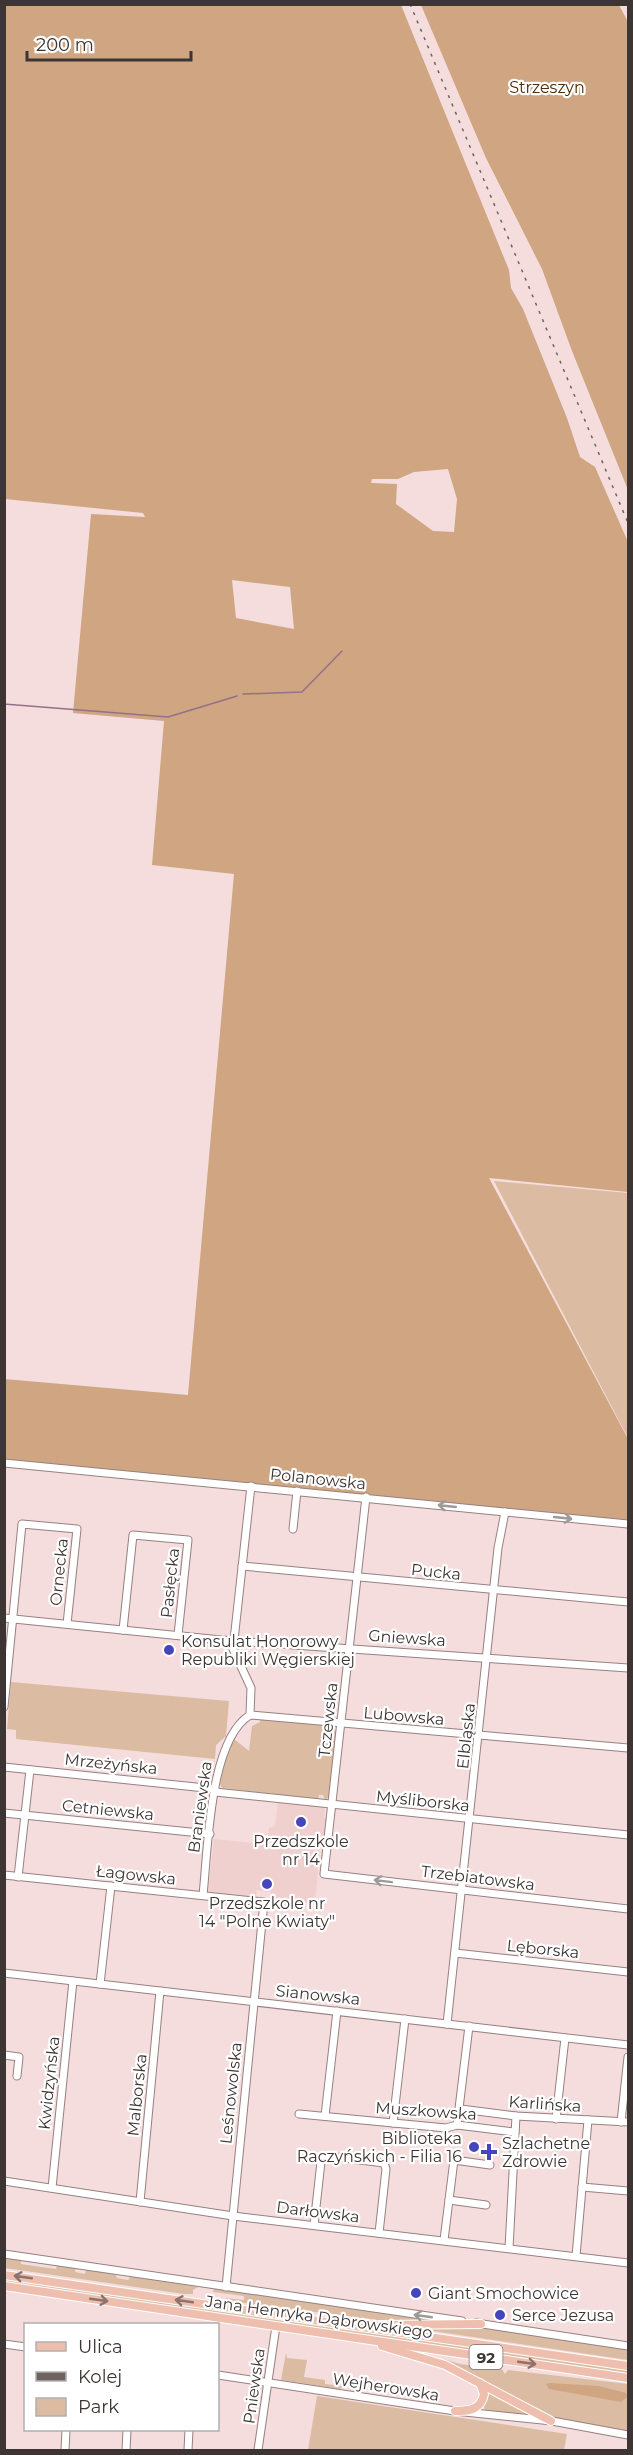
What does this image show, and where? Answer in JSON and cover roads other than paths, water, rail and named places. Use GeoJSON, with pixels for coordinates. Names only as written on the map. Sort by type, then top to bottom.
{"type":"FeatureCollection","features":[{"type":"Feature","properties":{"kind":"main road","name":"Jana Henryka Dąbrowskiego"},"geometry":{"type":"LineString","coordinates":[[4,2274],[628,2366]]}},
{"type":"Feature","properties":{"kind":"main road","name":"Jana Henryka Dąbrowskiego"},"geometry":{"type":"LineString","coordinates":[[4,2286],[628,2378]]}},
{"type":"Feature","properties":{"kind":"main road"},"geometry":{"type":"LineString","coordinates":[[346,2325],[481,2324]]}},
{"type":"Feature","properties":{"kind":"main road"},"geometry":{"type":"LineString","coordinates":[[344,2336],[427,2359],[551,2421]]}},
{"type":"Feature","properties":{"kind":"main road"},"geometry":{"type":"LineString","coordinates":[[455,2411],[472,2410],[480,2404],[484,2394],[479,2383]]}},
{"type":"Feature","properties":{"kind":"street","name":"Polanowska"},"geometry":{"type":"LineString","coordinates":[[4,1463],[628,1524]]}},
{"type":"Feature","properties":{"kind":"street"},"geometry":{"type":"LineString","coordinates":[[250,1715],[251,1688],[233,1649],[233,1640],[251,1486]]}},
{"type":"Feature","properties":{"kind":"street"},"geometry":{"type":"LineString","coordinates":[[293,1529],[297,1491]]}},
{"type":"Feature","properties":{"kind":"street","name":"Tczewska"},"geometry":{"type":"LineString","coordinates":[[324,1874],[366,1497]]}},
{"type":"Feature","properties":{"kind":"street","name":"Elbląska"},"geometry":{"type":"LineString","coordinates":[[447,2024],[451,1963],[455,1953],[505,1512]]}},
{"type":"Feature","properties":{"kind":"street","name":"Ornecka"},"geometry":{"type":"LineString","coordinates":[[8,1619],[22,1524],[77,1529],[68,1624]]}},
{"type":"Feature","properties":{"kind":"street","name":"Pasłęcka"},"geometry":{"type":"LineString","coordinates":[[123,1630],[133,1535],[188,1540],[178,1635]]}},
{"type":"Feature","properties":{"kind":"street","name":"Pucka"},"geometry":{"type":"LineString","coordinates":[[242,1566],[628,1602]]}},
{"type":"Feature","properties":{"kind":"street"},"geometry":{"type":"LineString","coordinates":[[4,1707],[8,1619]]}},
{"type":"Feature","properties":{"kind":"street","name":"Gniewska"},"geometry":{"type":"LineString","coordinates":[[8,1619],[233,1640],[628,1668]]}},
{"type":"Feature","properties":{"kind":"street","name":"Lubowska"},"geometry":{"type":"LineString","coordinates":[[250,1715],[628,1749]]}},
{"type":"Feature","properties":{"kind":"street","name":"Braniewska"},"geometry":{"type":"LineString","coordinates":[[203,1895],[219,1763],[225,1746],[237,1726],[250,1715]]}},
{"type":"Feature","properties":{"kind":"street","name":"Mrzeżyńska"},"geometry":{"type":"LineString","coordinates":[[4,1767],[215,1790]]}},
{"type":"Feature","properties":{"kind":"street"},"geometry":{"type":"LineString","coordinates":[[18,1877],[30,1770]]}},
{"type":"Feature","properties":{"kind":"street","name":"Myśliborska"},"geometry":{"type":"LineString","coordinates":[[215,1790],[332,1805],[628,1835]]}},
{"type":"Feature","properties":{"kind":"street","name":"Cetniewska"},"geometry":{"type":"LineString","coordinates":[[4,1812],[210,1834]]}},
{"type":"Feature","properties":{"kind":"street","name":"Trzebiatowska"},"geometry":{"type":"LineString","coordinates":[[324,1874],[628,1909]]}},
{"type":"Feature","properties":{"kind":"street","name":"Łagowska"},"geometry":{"type":"LineString","coordinates":[[4,1875],[264,1902]]}},
{"type":"Feature","properties":{"kind":"street"},"geometry":{"type":"LineString","coordinates":[[100,1984],[111,1886]]}},
{"type":"Feature","properties":{"kind":"street","name":"Leśnowolska"},"geometry":{"type":"LineString","coordinates":[[226,2287],[264,1902]]}},
{"type":"Feature","properties":{"kind":"street","name":"Lęborska"},"geometry":{"type":"LineString","coordinates":[[455,1953],[628,1972]]}},
{"type":"Feature","properties":{"kind":"street","name":"Sianowska"},"geometry":{"type":"LineString","coordinates":[[4,1973],[628,2045]]}},
{"type":"Feature","properties":{"kind":"street","name":"Kwidzyńska"},"geometry":{"type":"LineString","coordinates":[[52,2188],[73,1981]]}},
{"type":"Feature","properties":{"kind":"street","name":"Malborska"},"geometry":{"type":"LineString","coordinates":[[140,2202],[160,1991]]}},
{"type":"Feature","properties":{"kind":"street"},"geometry":{"type":"LineString","coordinates":[[325,2116],[337,2011]]}},
{"type":"Feature","properties":{"kind":"street"},"geometry":{"type":"LineString","coordinates":[[393,2123],[405,2019]]}},
{"type":"Feature","properties":{"kind":"street"},"geometry":{"type":"LineString","coordinates":[[457,2125],[461,2109],[469,2026]]}},
{"type":"Feature","properties":{"kind":"street"},"geometry":{"type":"LineString","coordinates":[[556,2119],[564,2038]]}},
{"type":"Feature","properties":{"kind":"street"},"geometry":{"type":"LineString","coordinates":[[4,2055],[19,2057],[17,2076]]}},
{"type":"Feature","properties":{"kind":"street"},"geometry":{"type":"LineString","coordinates":[[625,2122],[628,2056]]}},
{"type":"Feature","properties":{"kind":"street","name":"Karlińska"},"geometry":{"type":"LineString","coordinates":[[461,2109],[516,2116],[625,2122]]}},
{"type":"Feature","properties":{"kind":"street","name":"Muszkowska"},"geometry":{"type":"LineString","coordinates":[[299,2114],[446,2128],[457,2125],[514,2132]]}},
{"type":"Feature","properties":{"kind":"street"},"geometry":{"type":"LineString","coordinates":[[509,2248],[516,2116]]}},
{"type":"Feature","properties":{"kind":"street"},"geometry":{"type":"LineString","coordinates":[[576,2256],[588,2120]]}},
{"type":"Feature","properties":{"kind":"street"},"geometry":{"type":"LineString","coordinates":[[314,2225],[321,2162],[324,2157],[328,2156],[384,2163],[386,2169],[379,2233]]}},
{"type":"Feature","properties":{"kind":"street"},"geometry":{"type":"LineString","coordinates":[[444,2240],[454,2160],[490,2165]]}},
{"type":"Feature","properties":{"kind":"street","name":"Darłowska"},"geometry":{"type":"LineString","coordinates":[[4,2181],[233,2216],[628,2263]]}},
{"type":"Feature","properties":{"kind":"street"},"geometry":{"type":"LineString","coordinates":[[582,2187],[628,2191]]}},
{"type":"Feature","properties":{"kind":"street"},"geometry":{"type":"LineString","coordinates":[[449,2200],[486,2205]]}},
{"type":"Feature","properties":{"kind":"street","name":"Jana Henryka Dąbrowskiego"},"geometry":{"type":"LineString","coordinates":[[4,2254],[628,2346]]}},
{"type":"Feature","properties":{"kind":"street","name":"Pniewska"},"geometry":{"type":"LineString","coordinates":[[258,2451],[276,2326]]}},
{"type":"Feature","properties":{"kind":"street"},"geometry":{"type":"LineString","coordinates":[[4,2344],[24,2347]]}},
{"type":"Feature","properties":{"kind":"street","name":"Wejherowska"},"geometry":{"type":"LineString","coordinates":[[219,2375],[455,2411],[551,2421],[628,2435]]}},
{"type":"Feature","properties":{"kind":"street"},"geometry":{"type":"LineString","coordinates":[[65,2451],[66,2431]]}},
{"type":"Feature","properties":{"kind":"street"},"geometry":{"type":"LineString","coordinates":[[126,2451],[127,2431]]}},
{"type":"Feature","properties":{"kind":"street"},"geometry":{"type":"LineString","coordinates":[[188,2451],[189,2431]]}},
{"type":"Feature","properties":{"kind":"waterway"},"geometry":{"type":"LineString","coordinates":[[243,694],[302,692],[342,651]]}},
{"type":"Feature","properties":{"kind":"waterway"},"geometry":{"type":"LineString","coordinates":[[4,704],[168,717],[237,696]]}},
{"type":"Feature","properties":{"kind":"railway"},"geometry":{"type":"LineString","coordinates":[[410,4],[628,523]]}},
{"type":"Feature","properties":{"kind":"place","name":"Konsulat Honorowy Republiki Węgierskiej"},"geometry":{"type":"Point","coordinates":[169,1650]}},
{"type":"Feature","properties":{"kind":"place","name":"Przedszkole nr 14"},"geometry":{"type":"Point","coordinates":[301,1822]}},
{"type":"Feature","properties":{"kind":"place","name":"Przedszkole nr 14 \"Polne Kwiaty\""},"geometry":{"type":"Point","coordinates":[267,1884]}},
{"type":"Feature","properties":{"kind":"place","name":"Biblioteka Raczyńskich - Filia 16"},"geometry":{"type":"Point","coordinates":[474,2147]}},
{"type":"Feature","properties":{"kind":"place","name":"Szlachetne Zdrowie"},"geometry":{"type":"Point","coordinates":[489,2152]}},
{"type":"Feature","properties":{"kind":"place","name":"Giant Smochowice"},"geometry":{"type":"Point","coordinates":[416,2293]}},
{"type":"Feature","properties":{"kind":"place","name":"Serce Jezusa"},"geometry":{"type":"Point","coordinates":[500,2315]}},
{"type":"Feature","properties":{"kind":"park label","name":"Strzeszyn"},"geometry":{"type":"Point","coordinates":[547,87]}}]}
